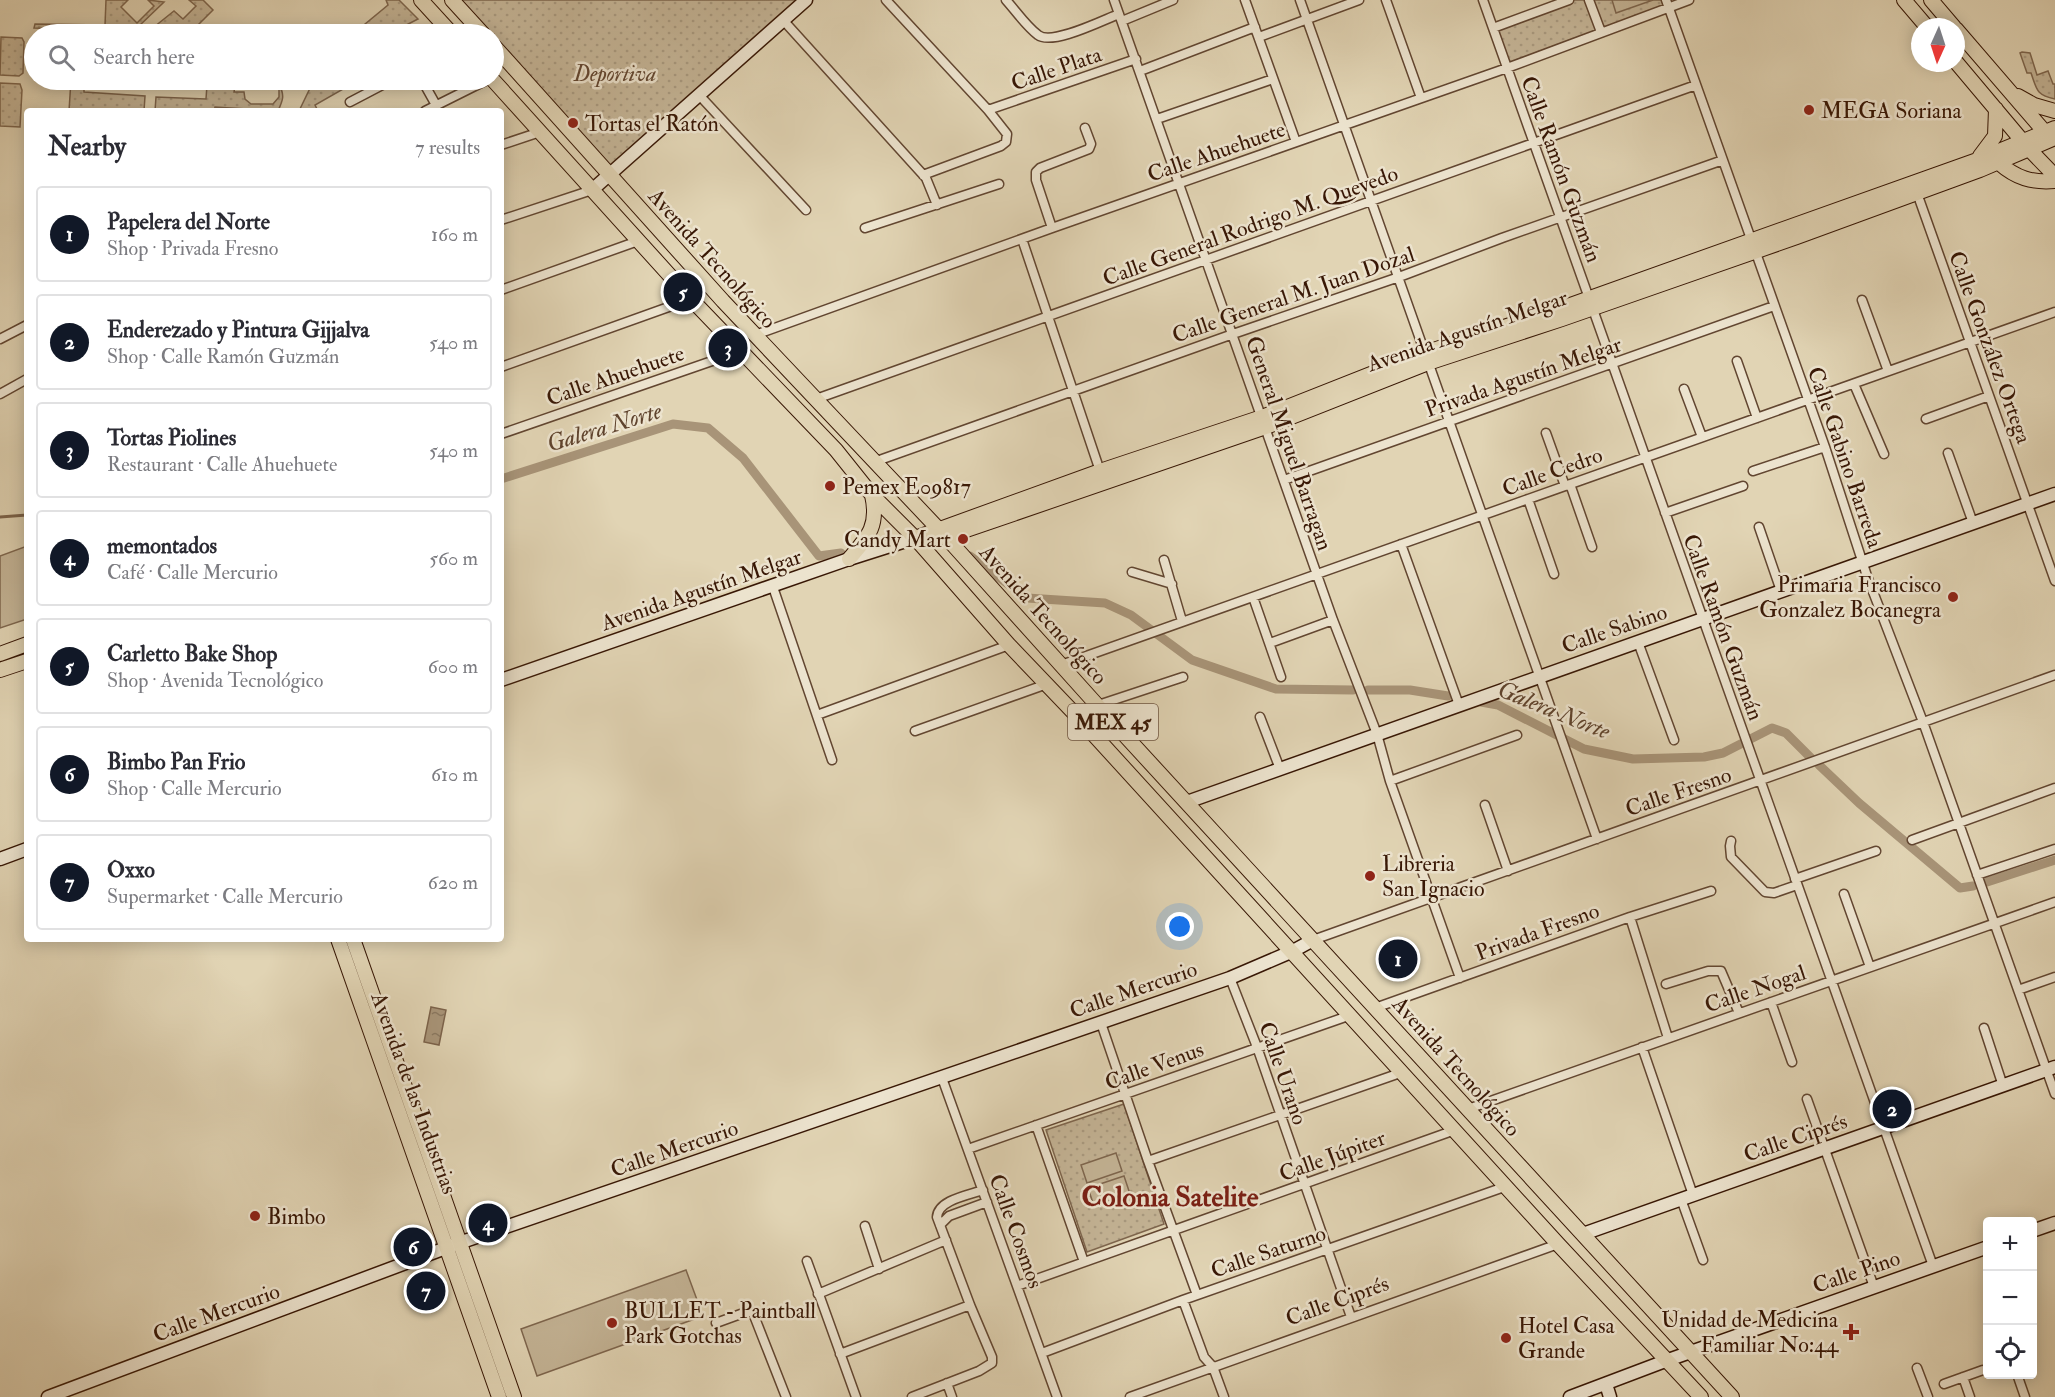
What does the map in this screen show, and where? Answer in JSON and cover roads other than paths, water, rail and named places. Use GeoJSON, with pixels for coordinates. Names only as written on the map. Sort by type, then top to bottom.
{"type":"FeatureCollection","features":[{"type":"Feature","properties":{"kind":"main road"},"geometry":{"type":"LineString","coordinates":[[421,0],[443,24]]}},
{"type":"Feature","properties":{"kind":"main road"},"geometry":{"type":"LineString","coordinates":[[452,0],[474,24]]}},
{"type":"Feature","properties":{"kind":"main road"},"geometry":{"type":"LineString","coordinates":[[592,190],[806,0]]}},
{"type":"Feature","properties":{"kind":"main road"},"geometry":{"type":"LineString","coordinates":[[1904,0],[1919,18]]}},
{"type":"Feature","properties":{"kind":"main road"},"geometry":{"type":"LineString","coordinates":[[1931,0],[1946,18]]}},
{"type":"Feature","properties":{"kind":"main road"},"geometry":{"type":"LineString","coordinates":[[1965,40],[2008,90],[2052,136],[2026,146]]}},
{"type":"Feature","properties":{"kind":"main road","name":"Avenida Tecnológico"},"geometry":{"type":"LineString","coordinates":[[504,57],[755,335],[942,533],[1732,1397]]}},
{"type":"Feature","properties":{"kind":"main road"},"geometry":{"type":"LineString","coordinates":[[1964,72],[2026,146],[2055,176]]}},
{"type":"Feature","properties":{"kind":"main road","name":"Avenida Tecnológico"},"geometry":{"type":"LineString","coordinates":[[502,90],[691,299],[836,450],[872,495],[915,538],[1009,645],[1701,1397]]}},
{"type":"Feature","properties":{"kind":"main road"},"geometry":{"type":"LineString","coordinates":[[2008,90],[2034,105],[2055,111]]}},
{"type":"Feature","properties":{"kind":"main road"},"geometry":{"type":"LineString","coordinates":[[1977,160],[1995,136],[1996,110]]}},
{"type":"Feature","properties":{"kind":"main road","name":"Avenida Agustín Melgar"},"geometry":{"type":"LineString","coordinates":[[504,679],[849,559],[915,538],[967,530],[1264,422],[1426,358],[1754,245],[1977,160],[2026,146]]}},
{"type":"Feature","properties":{"kind":"main road","name":"Avenida Agustín Melgar"},"geometry":{"type":"LineString","coordinates":[[1754,245],[1917,193],[1999,162],[2026,146]]}},
{"type":"Feature","properties":{"kind":"main road"},"geometry":{"type":"LineString","coordinates":[[1999,162],[2017,177],[2037,182],[2055,181]]}},
{"type":"Feature","properties":{"kind":"main road","name":"Avenida Agustín Melgar"},"geometry":{"type":"LineString","coordinates":[[942,533],[1100,471],[1264,422]]}},
{"type":"Feature","properties":{"kind":"main road","name":"Calle Sabino"},"geometry":{"type":"LineString","coordinates":[[1187,802],[2055,494]]}},
{"type":"Feature","properties":{"kind":"main road"},"geometry":{"type":"LineString","coordinates":[[849,559],[872,530],[875,508],[872,495]]}},
{"type":"Feature","properties":{"kind":"main road"},"geometry":{"type":"LineString","coordinates":[[962,555],[967,530]]}},
{"type":"Feature","properties":{"kind":"main road"},"geometry":{"type":"LineString","coordinates":[[0,654],[24,645]]}},
{"type":"Feature","properties":{"kind":"main road"},"geometry":{"type":"LineString","coordinates":[[0,670],[24,662]]}},
{"type":"Feature","properties":{"kind":"main road"},"geometry":{"type":"LineString","coordinates":[[0,859],[24,850]]}},
{"type":"Feature","properties":{"kind":"main road","name":"Calle Mercurio"},"geometry":{"type":"LineString","coordinates":[[48,1397],[454,1246],[1230,978],[1313,940]]}},
{"type":"Feature","properties":{"kind":"main road","name":"Avenida de las Industrias"},"geometry":{"type":"LineString","coordinates":[[340,942],[359,977],[454,1246],[514,1397]]}},
{"type":"Feature","properties":{"kind":"main road","name":"Avenida de las Industrias"},"geometry":{"type":"LineString","coordinates":[[353,942],[359,977]]}},
{"type":"Feature","properties":{"kind":"main road","name":"Calle Ciprés"},"geometry":{"type":"LineString","coordinates":[[1583,1234],[2051,1069]]}},
{"type":"Feature","properties":{"kind":"main road"},"geometry":{"type":"LineString","coordinates":[[2037,1229],[2055,1223]]}},
{"type":"Feature","properties":{"kind":"main road","name":"Avenida de las Industrias"},"geometry":{"type":"LineString","coordinates":[[454,1246],[499,1397]]}},
{"type":"Feature","properties":{"kind":"main road","name":"Calle Pino"},"geometry":{"type":"LineString","coordinates":[[1570,1397],[1983,1249]]}},
{"type":"Feature","properties":{"kind":"main road"},"geometry":{"type":"LineString","coordinates":[[1606,1384],[1610,1397]]}},
{"type":"Feature","properties":{"kind":"street"},"geometry":{"type":"LineString","coordinates":[[886,0],[988,110],[1005,131],[1007,140],[1001,146],[923,175]]}},
{"type":"Feature","properties":{"kind":"street"},"geometry":{"type":"LineString","coordinates":[[1006,0],[1038,35],[1049,39],[1173,0]]}},
{"type":"Feature","properties":{"kind":"street","name":"General Miguel Barragan"},"geometry":{"type":"LineString","coordinates":[[1114,0],[1333,620],[1377,734],[1390,781],[1460,978]]}},
{"type":"Feature","properties":{"kind":"street"},"geometry":{"type":"LineString","coordinates":[[1245,0],[1296,142]]}},
{"type":"Feature","properties":{"kind":"street"},"geometry":{"type":"LineString","coordinates":[[1300,0],[1597,839]]}},
{"type":"Feature","properties":{"kind":"street"},"geometry":{"type":"LineString","coordinates":[[1258,37],[1359,0]]}},
{"type":"Feature","properties":{"kind":"street"},"geometry":{"type":"LineString","coordinates":[[1386,0],[1421,98]]}},
{"type":"Feature","properties":{"kind":"street","name":"Calle Ramón Guzmán"},"geometry":{"type":"LineString","coordinates":[[1483,0],[1933,1266]]}},
{"type":"Feature","properties":{"kind":"street"},"geometry":{"type":"LineString","coordinates":[[1493,28],[1569,0]]}},
{"type":"Feature","properties":{"kind":"street"},"geometry":{"type":"LineString","coordinates":[[1589,0],[1601,32]]}},
{"type":"Feature","properties":{"kind":"street","name":"Calle Ahuehuete"},"geometry":{"type":"LineString","coordinates":[[755,335],[1507,68],[1667,4],[1689,0]]}},
{"type":"Feature","properties":{"kind":"street","name":"Calle Gabino Barreda"},"geometry":{"type":"LineString","coordinates":[[1667,4],[1825,447],[1875,598],[1923,722],[2018,990],[2051,1069],[2055,1094]]}},
{"type":"Feature","properties":{"kind":"street"},"geometry":{"type":"LineString","coordinates":[[783,20],[926,178],[937,205]]}},
{"type":"Feature","properties":{"kind":"street"},"geometry":{"type":"LineString","coordinates":[[1140,71],[1255,27]]}},
{"type":"Feature","properties":{"kind":"street","name":"Calle Plata"},"geometry":{"type":"LineString","coordinates":[[988,110],[1136,59]]}},
{"type":"Feature","properties":{"kind":"street"},"geometry":{"type":"LineString","coordinates":[[1157,118],[1273,79]]}},
{"type":"Feature","properties":{"kind":"street","name":"Calle General Rodrigo M. Quevedo"},"geometry":{"type":"LineString","coordinates":[[816,399],[1696,85]]}},
{"type":"Feature","properties":{"kind":"street"},"geometry":{"type":"LineString","coordinates":[[350,102],[373,90]]}},
{"type":"Feature","properties":{"kind":"street"},"geometry":{"type":"LineString","coordinates":[[428,90],[436,105]]}},
{"type":"Feature","properties":{"kind":"street"},"geometry":{"type":"LineString","coordinates":[[430,108],[467,90]]}},
{"type":"Feature","properties":{"kind":"street"},"geometry":{"type":"LineString","coordinates":[[700,96],[806,210]]}},
{"type":"Feature","properties":{"kind":"street"},"geometry":{"type":"LineString","coordinates":[[1052,228],[1036,180],[1036,172],[1040,168],[1089,149],[1091,144],[1085,128]]}},
{"type":"Feature","properties":{"kind":"street"},"geometry":{"type":"LineString","coordinates":[[504,145],[540,132]]}},
{"type":"Feature","properties":{"kind":"street","name":"Calle General M. Juan Dozal"},"geometry":{"type":"LineString","coordinates":[[874,462],[1723,160]]}},
{"type":"Feature","properties":{"kind":"street"},"geometry":{"type":"LineString","coordinates":[[865,228],[999,184]]}},
{"type":"Feature","properties":{"kind":"street"},"geometry":{"type":"LineString","coordinates":[[504,219],[592,190]]}},
{"type":"Feature","properties":{"kind":"street","name":"Calle González Ortega"},"geometry":{"type":"LineString","coordinates":[[1917,193],[2055,581]]}},
{"type":"Feature","properties":{"kind":"street"},"geometry":{"type":"LineString","coordinates":[[1022,239],[1100,471]]}},
{"type":"Feature","properties":{"kind":"street"},"geometry":{"type":"LineString","coordinates":[[504,289],[638,241]]}},
{"type":"Feature","properties":{"kind":"street"},"geometry":{"type":"LineString","coordinates":[[504,366],[691,299]]}},
{"type":"Feature","properties":{"kind":"street"},"geometry":{"type":"LineString","coordinates":[[1862,300],[1888,371]]}},
{"type":"Feature","properties":{"kind":"street","name":"Privada Agustín Melgar"},"geometry":{"type":"LineString","coordinates":[[1284,480],[1774,306]]}},
{"type":"Feature","properties":{"kind":"street","name":"Calle Cedro"},"geometry":{"type":"LineString","coordinates":[[1061,665],[2055,312]]}},
{"type":"Feature","properties":{"kind":"street"},"geometry":{"type":"LineString","coordinates":[[0,339],[24,327]]}},
{"type":"Feature","properties":{"kind":"street","name":"Calle Ahuehuete"},"geometry":{"type":"LineString","coordinates":[[504,433],[741,351]]}},
{"type":"Feature","properties":{"kind":"street"},"geometry":{"type":"LineString","coordinates":[[1737,361],[1757,418]]}},
{"type":"Feature","properties":{"kind":"street"},"geometry":{"type":"LineString","coordinates":[[0,394],[24,381]]}},
{"type":"Feature","properties":{"kind":"street"},"geometry":{"type":"LineString","coordinates":[[1854,384],[1884,454]]}},
{"type":"Feature","properties":{"kind":"street"},"geometry":{"type":"LineString","coordinates":[[1684,389],[1702,437]]}},
{"type":"Feature","properties":{"kind":"street"},"geometry":{"type":"LineString","coordinates":[[1926,419],[1989,396]]}},
{"type":"Feature","properties":{"kind":"street"},"geometry":{"type":"LineString","coordinates":[[1546,433],[1592,547]]}},
{"type":"Feature","properties":{"kind":"street"},"geometry":{"type":"LineString","coordinates":[[1753,471],[1825,447]]}},
{"type":"Feature","properties":{"kind":"street"},"geometry":{"type":"LineString","coordinates":[[1948,453],[1973,523]]}},
{"type":"Feature","properties":{"kind":"street"},"geometry":{"type":"LineString","coordinates":[[1665,513],[1743,486]]}},
{"type":"Feature","properties":{"kind":"street"},"geometry":{"type":"LineString","coordinates":[[1528,499],[1554,574]]}},
{"type":"Feature","properties":{"kind":"street"},"geometry":{"type":"LineString","coordinates":[[1759,527],[1781,591]]}},
{"type":"Feature","properties":{"kind":"street"},"geometry":{"type":"LineString","coordinates":[[1401,544],[1458,705]]}},
{"type":"Feature","properties":{"kind":"street"},"geometry":{"type":"LineString","coordinates":[[1164,560],[1182,621]]}},
{"type":"Feature","properties":{"kind":"street"},"geometry":{"type":"LineString","coordinates":[[1132,572],[1172,584]]}},
{"type":"Feature","properties":{"kind":"street"},"geometry":{"type":"LineString","coordinates":[[773,587],[832,760]]}},
{"type":"Feature","properties":{"kind":"street"},"geometry":{"type":"LineString","coordinates":[[1253,597],[1281,676]]}},
{"type":"Feature","properties":{"kind":"street"},"geometry":{"type":"LineString","coordinates":[[1270,643],[1333,620]]}},
{"type":"Feature","properties":{"kind":"street"},"geometry":{"type":"LineString","coordinates":[[1638,642],[1674,740]]}},
{"type":"Feature","properties":{"kind":"street"},"geometry":{"type":"LineString","coordinates":[[817,716],[1009,645]]}},
{"type":"Feature","properties":{"kind":"street","name":"Calle Fresno"},"geometry":{"type":"LineString","coordinates":[[1313,940],[2055,675]]}},
{"type":"Feature","properties":{"kind":"street"},"geometry":{"type":"LineString","coordinates":[[1074,713],[1183,677]]}},
{"type":"Feature","properties":{"kind":"street"},"geometry":{"type":"LineString","coordinates":[[915,731],[1047,684]]}},
{"type":"Feature","properties":{"kind":"street"},"geometry":{"type":"LineString","coordinates":[[1260,717],[1280,769]]}},
{"type":"Feature","properties":{"kind":"street"},"geometry":{"type":"LineString","coordinates":[[1390,781],[1517,735]]}},
{"type":"Feature","properties":{"kind":"street"},"geometry":{"type":"LineString","coordinates":[[1912,840],[2055,788]]}},
{"type":"Feature","properties":{"kind":"street"},"geometry":{"type":"LineString","coordinates":[[1485,805],[1508,872]]}},
{"type":"Feature","properties":{"kind":"street"},"geometry":{"type":"LineString","coordinates":[[1731,841],[1731,856],[1765,891],[1774,893],[1876,851]]}},
{"type":"Feature","properties":{"kind":"street"},"geometry":{"type":"LineString","coordinates":[[1977,875],[2055,849]]}},
{"type":"Feature","properties":{"kind":"street","name":"Privada Fresno"},"geometry":{"type":"LineString","coordinates":[[1376,1008],[1630,917],[1711,891]]}},
{"type":"Feature","properties":{"kind":"street"},"geometry":{"type":"LineString","coordinates":[[1844,894],[1870,967]]}},
{"type":"Feature","properties":{"kind":"street","name":"Calle Nogal"},"geometry":{"type":"LineString","coordinates":[[1468,1108],[2055,902]]}},
{"type":"Feature","properties":{"kind":"street"},"geometry":{"type":"LineString","coordinates":[[1630,917],[1668,1038]]}},
{"type":"Feature","properties":{"kind":"street"},"geometry":{"type":"LineString","coordinates":[[1666,984],[1708,971],[1721,971],[1739,1013]]}},
{"type":"Feature","properties":{"kind":"street"},"geometry":{"type":"LineString","coordinates":[[2018,990],[2055,977]]}},
{"type":"Feature","properties":{"kind":"street","name":"Calle Urano"},"geometry":{"type":"LineString","coordinates":[[1230,978],[1257,1047],[1351,1317]]}},
{"type":"Feature","properties":{"kind":"street"},"geometry":{"type":"LineString","coordinates":[[1771,1002],[1792,1062]]}},
{"type":"Feature","properties":{"kind":"street","name":"Calle Venus"},"geometry":{"type":"LineString","coordinates":[[968,1149],[1351,1015]]}},
{"type":"Feature","properties":{"kind":"street"},"geometry":{"type":"LineString","coordinates":[[1101,1023],[1197,1295]]}},
{"type":"Feature","properties":{"kind":"street"},"geometry":{"type":"LineString","coordinates":[[1984,1028],[2003,1086]]}},
{"type":"Feature","properties":{"kind":"street"},"geometry":{"type":"LineString","coordinates":[[1642,1047],[1687,1197],[1703,1260]]}},
{"type":"Feature","properties":{"kind":"street"},"geometry":{"type":"LineString","coordinates":[[1148,1161],[1403,1072]]}},
{"type":"Feature","properties":{"kind":"street","name":"Calle Cosmos"},"geometry":{"type":"LineString","coordinates":[[942,1078],[1058,1397]]}},
{"type":"Feature","properties":{"kind":"street"},"geometry":{"type":"LineString","coordinates":[[1807,1099],[1874,1287]]}},
{"type":"Feature","properties":{"kind":"street"},"geometry":{"type":"LineString","coordinates":[[1036,1125],[1084,1262]]}},
{"type":"Feature","properties":{"kind":"street","name":"Calle Júpiter"},"geometry":{"type":"LineString","coordinates":[[1017,1286],[1455,1130]]}},
{"type":"Feature","properties":{"kind":"street","name":"Calle Saturno"},"geometry":{"type":"LineString","coordinates":[[1042,1353],[1183,1300],[1507,1186]]}},
{"type":"Feature","properties":{"kind":"street"},"geometry":{"type":"LineString","coordinates":[[912,1397],[991,1365],[992,1356],[937,1217],[939,1209],[947,1203],[983,1190]]}},
{"type":"Feature","properties":{"kind":"street"},"geometry":{"type":"LineString","coordinates":[[940,1225],[949,1216],[987,1202]]}},
{"type":"Feature","properties":{"kind":"street"},"geometry":{"type":"LineString","coordinates":[[865,1226],[879,1269]]}},
{"type":"Feature","properties":{"kind":"street"},"geometry":{"type":"LineString","coordinates":[[818,1294],[946,1240]]}},
{"type":"Feature","properties":{"kind":"street","name":"Calle Ciprés"},"geometry":{"type":"LineString","coordinates":[[1130,1397],[1558,1244]]}},
{"type":"Feature","properties":{"kind":"street"},"geometry":{"type":"LineString","coordinates":[[807,1262],[856,1397]]}},
{"type":"Feature","properties":{"kind":"street"},"geometry":{"type":"LineString","coordinates":[[1183,1300],[1204,1357],[1213,1367],[1224,1397]]}},
{"type":"Feature","properties":{"kind":"street"},"geometry":{"type":"LineString","coordinates":[[840,1354],[970,1305]]}},
{"type":"Feature","properties":{"kind":"street"},"geometry":{"type":"LineString","coordinates":[[716,1323],[749,1311],[753,1314],[786,1397]]}},
{"type":"Feature","properties":{"kind":"street"},"geometry":{"type":"LineString","coordinates":[[1917,1368],[1928,1397]]}},
{"type":"Feature","properties":{"kind":"street"},"geometry":{"type":"LineString","coordinates":[[1944,1384],[1983,1370]]}},
{"type":"Feature","properties":{"kind":"street"},"geometry":{"type":"LineString","coordinates":[[1963,1377],[1970,1397]]}},
{"type":"Feature","properties":{"kind":"street"},"geometry":{"type":"LineString","coordinates":[[2019,1379],[2025,1397]]}},
{"type":"Feature","properties":{"kind":"street"},"geometry":{"type":"LineString","coordinates":[[947,1383],[952,1397]]}},
{"type":"Feature","properties":{"kind":"water"},"geometry":{"type":"Polygon","coordinates":[[[431,1007],[446,1010],[439,1045],[424,1042],[431,1007]]]}},
{"type":"Feature","properties":{"kind":"waterway","name":"Galera Norte"},"geometry":{"type":"LineString","coordinates":[[504,478],[673,424],[708,428],[743,458],[819,556],[841,553]]}},
{"type":"Feature","properties":{"kind":"waterway"},"geometry":{"type":"LineString","coordinates":[[0,517],[24,515]]}},
{"type":"Feature","properties":{"kind":"waterway","name":"Galera Norte"},"geometry":{"type":"LineString","coordinates":[[970,556],[1027,598],[1105,603],[1131,615],[1192,660],[1276,689],[1353,690]]}},
{"type":"Feature","properties":{"kind":"waterway","name":"Galera Norte"},"geometry":{"type":"LineString","coordinates":[[1368,690],[1410,690],[1448,696]]}},
{"type":"Feature","properties":{"kind":"waterway","name":"Galera Norte"},"geometry":{"type":"LineString","coordinates":[[1481,702],[1498,705],[1584,749],[1633,759],[1704,757],[1723,753],[1772,728],[1786,733],[1811,758]]}},
{"type":"Feature","properties":{"kind":"waterway","name":"Galera Norte"},"geometry":{"type":"LineString","coordinates":[[1819,765],[1859,803],[1960,888],[1973,886]]}},
{"type":"Feature","properties":{"kind":"waterway","name":"Galera Norte"},"geometry":{"type":"LineString","coordinates":[[1987,882],[2055,860]]}},
{"type":"Feature","properties":{"kind":"place","name":"MEGA Soriana"},"geometry":{"type":"Point","coordinates":[1809,110]}},
{"type":"Feature","properties":{"kind":"place","name":"Tortas el Ratón"},"geometry":{"type":"Point","coordinates":[573,123]}},
{"type":"Feature","properties":{"kind":"place","name":"Carletto Bake Shop"},"geometry":{"type":"Point","coordinates":[683,292]}},
{"type":"Feature","properties":{"kind":"place","name":"Tortas Piolines"},"geometry":{"type":"Point","coordinates":[728,348]}},
{"type":"Feature","properties":{"kind":"place","name":"Pemex E09817"},"geometry":{"type":"Point","coordinates":[830,486]}},
{"type":"Feature","properties":{"kind":"place","name":"Candy Mart"},"geometry":{"type":"Point","coordinates":[963,539]}},
{"type":"Feature","properties":{"kind":"place","name":"Primaria Francisco Gonzalez Bocanegra"},"geometry":{"type":"Point","coordinates":[1953,597]}},
{"type":"Feature","properties":{"kind":"place","name":"Libreria San Ignacio"},"geometry":{"type":"Point","coordinates":[1370,876]}},
{"type":"Feature","properties":{"kind":"place","name":"Papelera del Norte"},"geometry":{"type":"Point","coordinates":[1398,959]}},
{"type":"Feature","properties":{"kind":"place","name":"Enderezado y Pintura Gijjalva"},"geometry":{"type":"Point","coordinates":[1892,1109]}},
{"type":"Feature","properties":{"kind":"place","name":"Bimbo"},"geometry":{"type":"Point","coordinates":[255,1216]}},
{"type":"Feature","properties":{"kind":"place","name":"memontados"},"geometry":{"type":"Point","coordinates":[488,1223]}},
{"type":"Feature","properties":{"kind":"place","name":"Bimbo Pan Frio"},"geometry":{"type":"Point","coordinates":[413,1247]}},
{"type":"Feature","properties":{"kind":"place","name":"Oxxo"},"geometry":{"type":"Point","coordinates":[426,1291]}},
{"type":"Feature","properties":{"kind":"place","name":"BULLET - Paintball Park Gotchas"},"geometry":{"type":"Point","coordinates":[612,1323]}},
{"type":"Feature","properties":{"kind":"place","name":"Unidad de Medicina Familiar No:44"},"geometry":{"type":"Point","coordinates":[1851,1332]}},
{"type":"Feature","properties":{"kind":"place","name":"Hotel Casa Grande"},"geometry":{"type":"Point","coordinates":[1506,1338]}},
{"type":"Feature","properties":{"kind":"district","name":"Colonia Satelite"},"geometry":{"type":"Point","coordinates":[1170,1196]}},
{"type":"Feature","properties":{"kind":"park label","name":"Deportiva"},"geometry":{"type":"Point","coordinates":[615,73]}}]}
